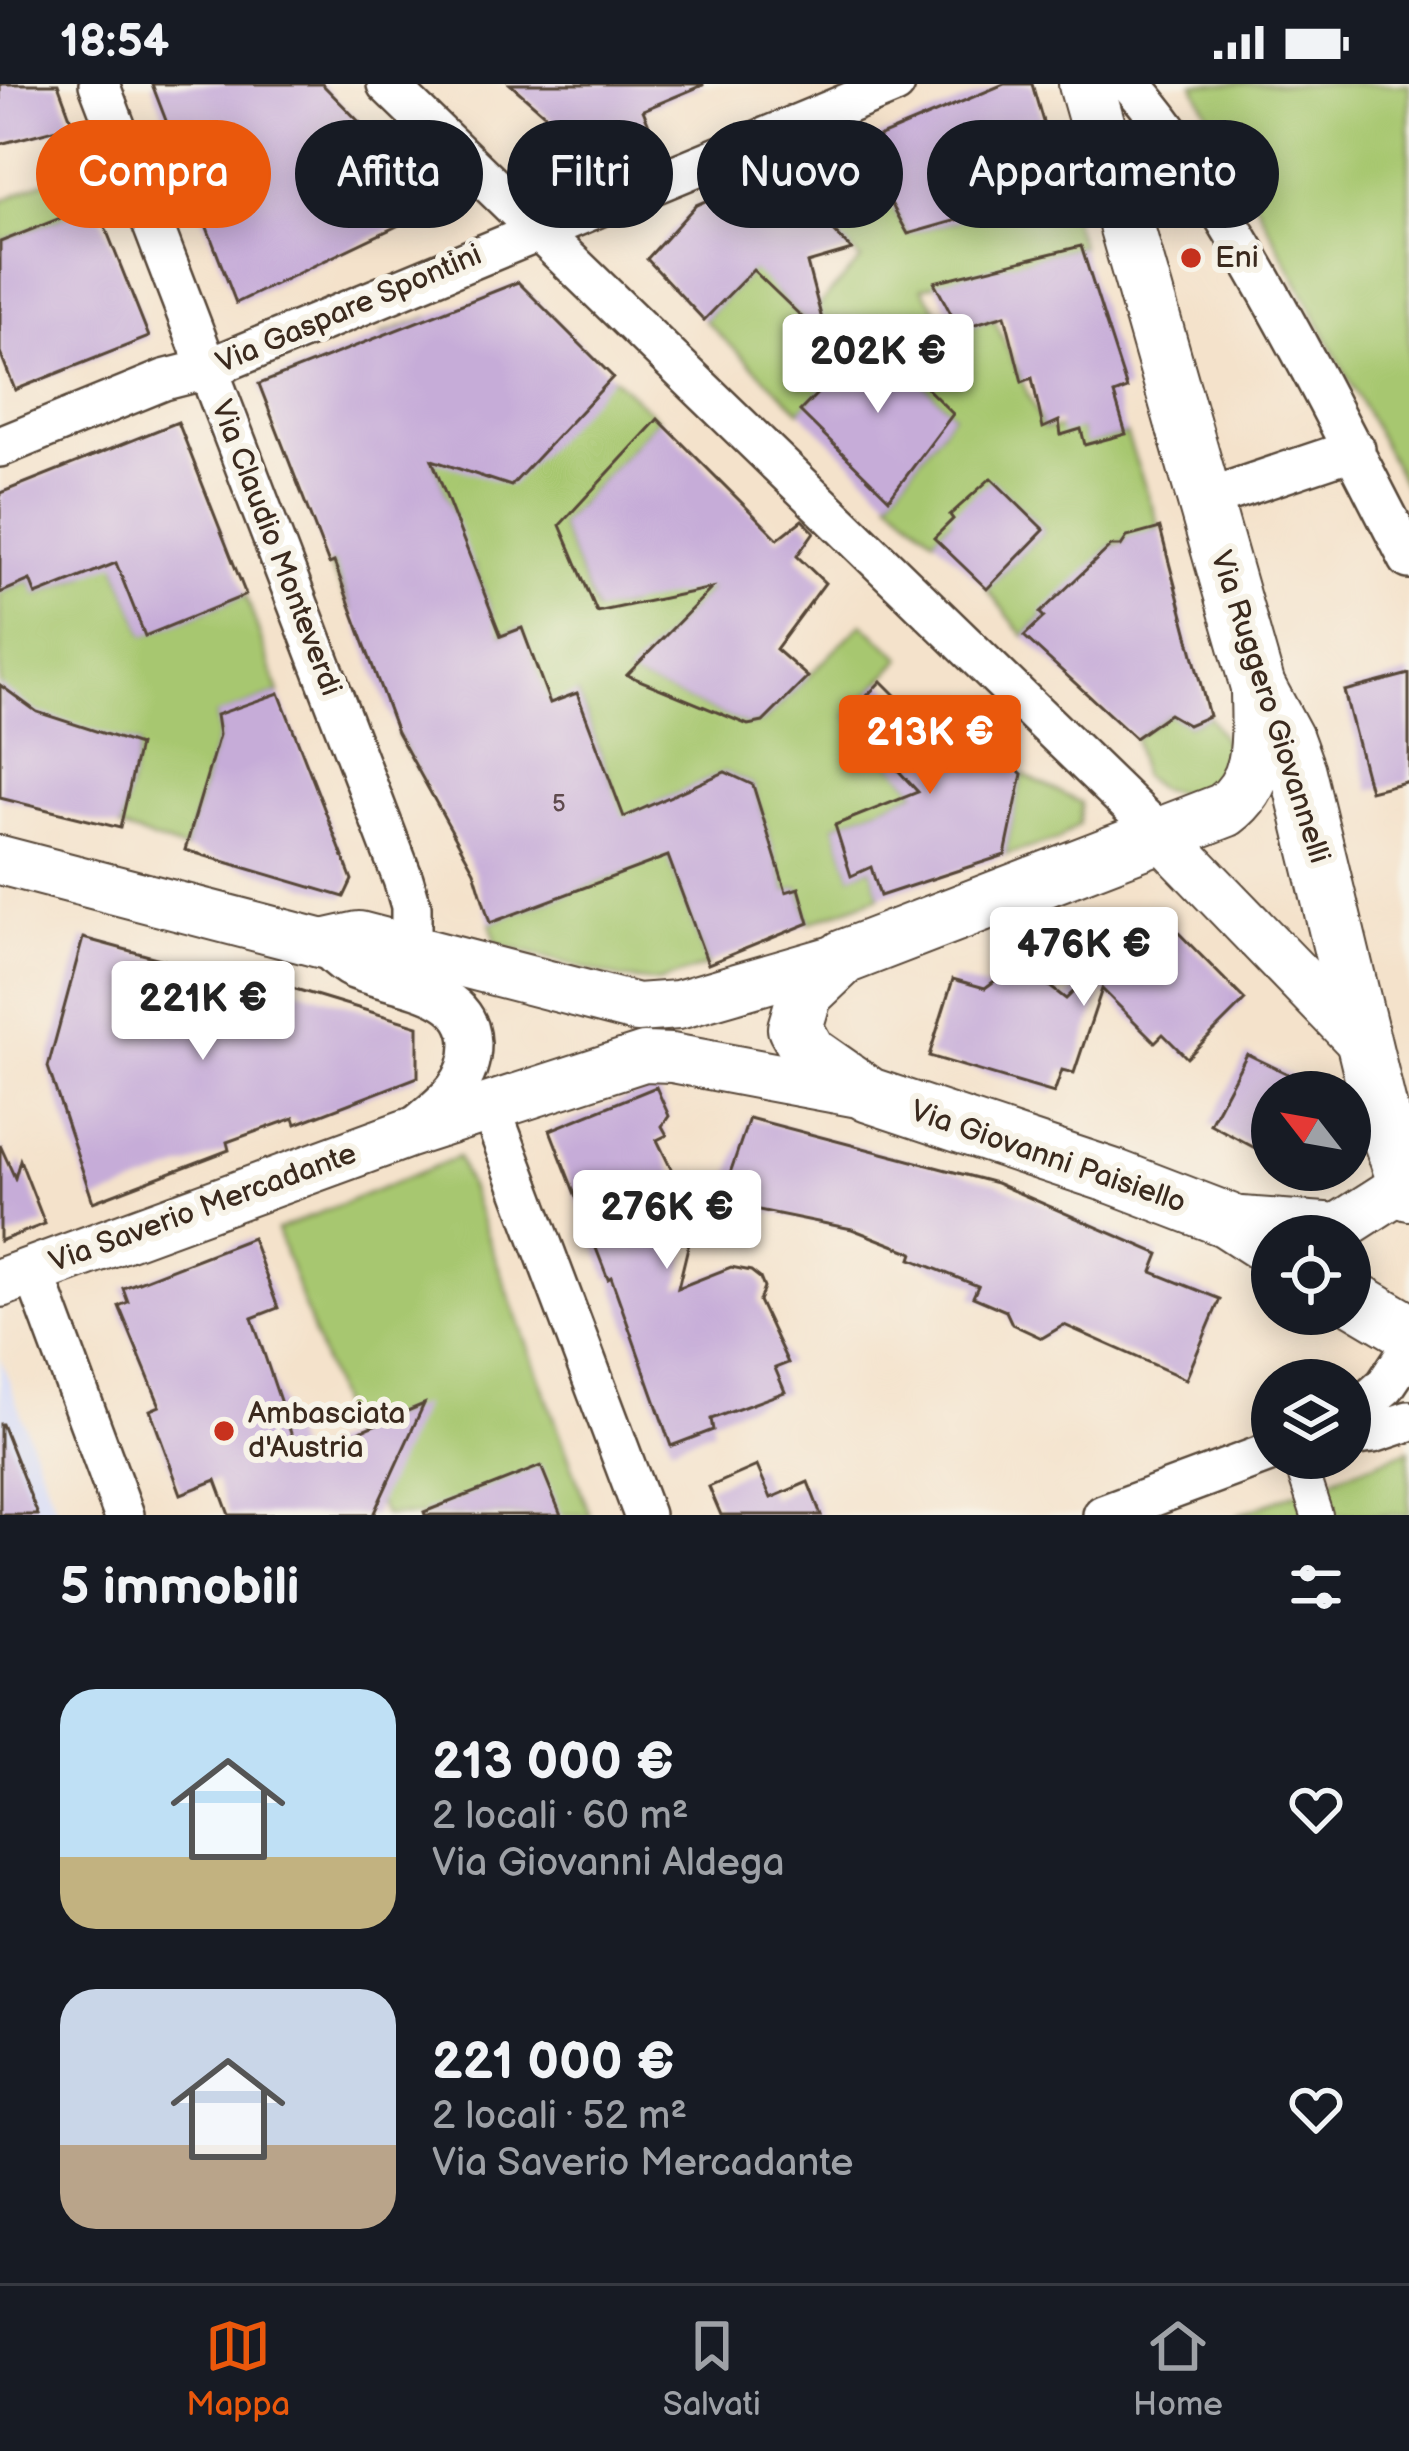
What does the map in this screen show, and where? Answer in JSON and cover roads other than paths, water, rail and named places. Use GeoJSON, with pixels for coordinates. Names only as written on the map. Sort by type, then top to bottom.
{"type":"FeatureCollection","features":[{"type":"Feature","properties":{"kind":"main road","name":"Via Ruggero Giovannelli"},"geometry":{"type":"LineString","coordinates":[[1086,84],[1258,687],[1298,772],[1380,1110],[1407,1189]]}},
{"type":"Feature","properties":{"kind":"main road"},"geometry":{"type":"LineString","coordinates":[[844,957],[1225,810],[1247,789],[1256,764],[1258,687]]}},
{"type":"Feature","properties":{"kind":"main road","name":"Via Giovanni Paisiello"},"geometry":{"type":"LineString","coordinates":[[844,957],[806,994],[795,1028],[809,1053],[869,1095],[1095,1170],[1227,1220],[1251,1235]]}},
{"type":"Feature","properties":{"kind":"main road"},"geometry":{"type":"LineString","coordinates":[[1371,1308],[1409,1331]]}},
{"type":"Feature","properties":{"kind":"street","name":"Via Claudio Monteverdi"},"geometry":{"type":"LineString","coordinates":[[99,84],[403,879],[411,907],[410,949]]}},
{"type":"Feature","properties":{"kind":"street"},"geometry":{"type":"LineString","coordinates":[[387,84],[1160,834],[1366,1047]]}},
{"type":"Feature","properties":{"kind":"street","name":"Via Gaspare Spontini"},"geometry":{"type":"LineString","coordinates":[[0,447],[164,380],[208,369],[896,84]]}},
{"type":"Feature","properties":{"kind":"street"},"geometry":{"type":"LineString","coordinates":[[1131,84],[1211,196],[1306,357],[1409,559]]}},
{"type":"Feature","properties":{"kind":"street"},"geometry":{"type":"LineString","coordinates":[[1206,499],[1355,449]]}},
{"type":"Feature","properties":{"kind":"street"},"geometry":{"type":"LineString","coordinates":[[0,860],[323,944],[359,936],[648,1010],[678,1006],[844,957]]}},
{"type":"Feature","properties":{"kind":"street"},"geometry":{"type":"LineString","coordinates":[[323,944],[348,967],[445,1001],[467,1025],[470,1053],[465,1077],[448,1099],[406,1134]]}},
{"type":"Feature","properties":{"kind":"street","name":"Via Saverio Mercadante"},"geometry":{"type":"LineString","coordinates":[[16,1277],[406,1134],[644,1058],[672,1058],[869,1095]]}},
{"type":"Feature","properties":{"kind":"street"},"geometry":{"type":"LineString","coordinates":[[490,1107],[644,1515]]}},
{"type":"Feature","properties":{"kind":"street","name":"Via Giovanni Paisiello"},"geometry":{"type":"LineString","coordinates":[[1227,1220],[1338,1228],[1407,1189]]}},
{"type":"Feature","properties":{"kind":"street"},"geometry":{"type":"LineString","coordinates":[[16,1277],[124,1515]]}},
{"type":"Feature","properties":{"kind":"street"},"geometry":{"type":"LineString","coordinates":[[1371,1398],[1409,1350]]}},
{"type":"Feature","properties":{"kind":"street"},"geometry":{"type":"LineString","coordinates":[[1371,1433],[1409,1421]]}},
{"type":"Feature","properties":{"kind":"street"},"geometry":{"type":"LineString","coordinates":[[1103,1515],[1251,1459]]}},
{"type":"Feature","properties":{"kind":"street"},"geometry":{"type":"LineString","coordinates":[[1305,1479],[1317,1515]]}},
{"type":"Feature","properties":{"kind":"place","name":"Eni"},"geometry":{"type":"Point","coordinates":[1191,258]}},
{"type":"Feature","properties":{"kind":"place","name":"Ambasciata d'Austria"},"geometry":{"type":"Point","coordinates":[224,1431]}}]}
